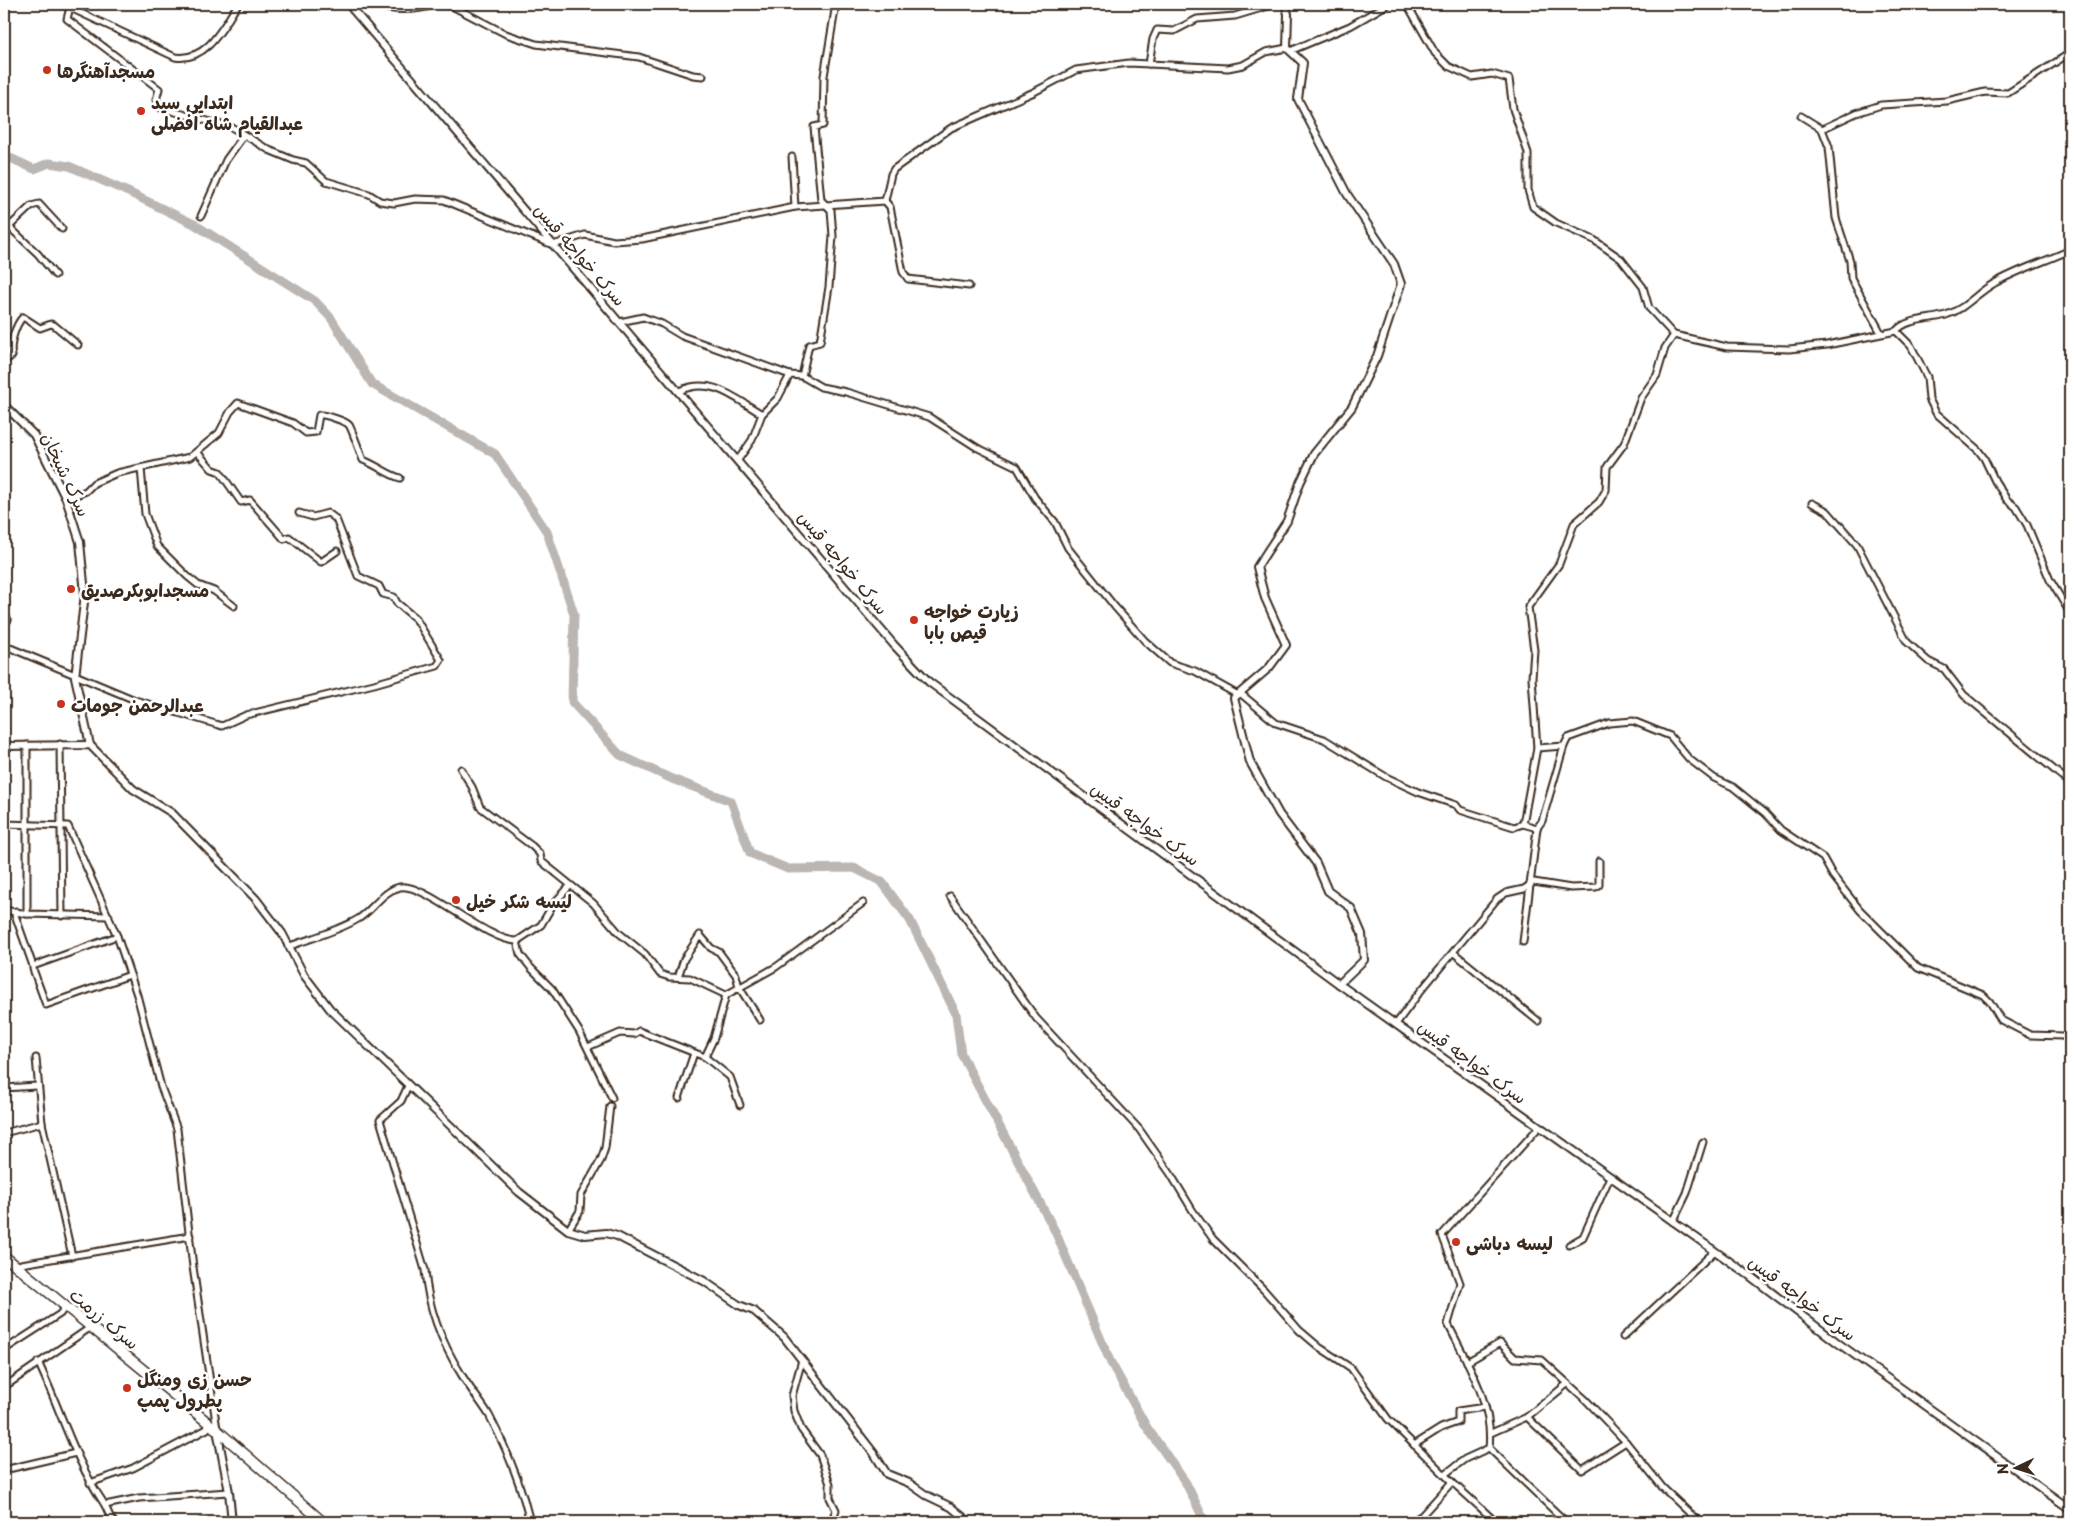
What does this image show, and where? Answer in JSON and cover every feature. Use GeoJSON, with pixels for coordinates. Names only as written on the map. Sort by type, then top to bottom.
{"type":"FeatureCollection","features":[{"type":"Feature","properties":{"kind":"highway","name":"سرک زرمت"},"geometry":{"type":"LineString","coordinates":[[4,1256],[217,1430],[323,1522]]}},
{"type":"Feature","properties":{"kind":"street"},"geometry":{"type":"LineString","coordinates":[[62,4],[175,57],[189,58],[203,53],[238,4]]}},
{"type":"Feature","properties":{"kind":"street","name":"سرک خواجه قیس"},"geometry":{"type":"LineString","coordinates":[[348,4],[894,645],[929,682],[1339,984],[1715,1251],[1838,1343],[2070,1510]]}},
{"type":"Feature","properties":{"kind":"street"},"geometry":{"type":"LineString","coordinates":[[372,4],[390,10],[425,8],[438,4]]}},
{"type":"Feature","properties":{"kind":"street"},"geometry":{"type":"LineString","coordinates":[[448,4],[506,34],[536,44],[639,57],[703,76]]}},
{"type":"Feature","properties":{"kind":"street"},"geometry":{"type":"LineString","coordinates":[[802,376],[809,345],[820,342],[829,288],[833,236],[831,210],[821,200],[814,127],[823,125],[824,76],[836,4]]}},
{"type":"Feature","properties":{"kind":"street"},"geometry":{"type":"LineString","coordinates":[[1149,64],[1153,39],[1157,30],[1174,31],[1197,19],[1235,16],[1275,4]]}},
{"type":"Feature","properties":{"kind":"street"},"geometry":{"type":"LineString","coordinates":[[1285,4],[1288,14],[1288,50],[1303,63],[1298,99],[1346,194],[1394,264],[1400,284],[1377,356],[1352,407],[1314,454],[1300,483],[1287,521],[1257,567],[1265,598],[1286,645],[1269,668],[1234,698],[1250,762],[1279,814],[1316,863],[1328,891],[1352,908],[1362,934],[1364,960],[1339,984]]}},
{"type":"Feature","properties":{"kind":"street"},"geometry":{"type":"LineString","coordinates":[[885,201],[891,174],[894,170],[951,128],[1034,92],[1076,70],[1128,63],[1228,68],[1243,65],[1266,52],[1288,50],[1350,26],[1388,4]]}},
{"type":"Feature","properties":{"kind":"street"},"geometry":{"type":"LineString","coordinates":[[1407,4],[1435,53],[1448,66],[1472,77],[1492,74],[1509,79],[1513,109],[1528,153],[1528,190],[1533,207],[1556,223],[1594,240],[1621,258],[1644,287],[1649,308],[1674,335],[1727,347],[1789,349],[1896,331],[1899,327],[1914,321],[1949,314],[1972,301],[1992,285],[2028,266],[2051,259],[2070,250]]}},
{"type":"Feature","properties":{"kind":"street"},"geometry":{"type":"LineString","coordinates":[[70,8],[67,19],[159,89],[156,100],[161,108],[233,128],[269,150],[306,163],[326,181],[368,194],[380,201],[394,203],[415,199],[444,200],[553,245],[584,235],[614,241],[642,238],[795,207],[885,201]]}},
{"type":"Feature","properties":{"kind":"street"},"geometry":{"type":"LineString","coordinates":[[1822,129],[1856,113],[1880,105],[1947,101],[1985,92],[2008,93],[2070,53]]}},
{"type":"Feature","properties":{"kind":"street"},"geometry":{"type":"LineString","coordinates":[[1801,116],[1822,129],[1829,147],[1836,218],[1850,261],[1851,278],[1881,333]]}},
{"type":"Feature","properties":{"kind":"street"},"geometry":{"type":"LineString","coordinates":[[201,216],[226,160],[244,135]]}},
{"type":"Feature","properties":{"kind":"street"},"geometry":{"type":"LineString","coordinates":[[792,157],[795,207]]}},
{"type":"Feature","properties":{"kind":"street"},"geometry":{"type":"LineString","coordinates":[[885,201],[890,207],[903,272],[908,279],[969,286]]}},
{"type":"Feature","properties":{"kind":"street"},"geometry":{"type":"LineString","coordinates":[[10,227],[31,206],[39,204],[62,228]]}},
{"type":"Feature","properties":{"kind":"street"},"geometry":{"type":"LineString","coordinates":[[4,222],[38,254],[55,275]]}},
{"type":"Feature","properties":{"kind":"street"},"geometry":{"type":"LineString","coordinates":[[4,361],[12,356],[13,339],[23,317],[40,328],[51,324],[54,325],[78,345]]}},
{"type":"Feature","properties":{"kind":"street"},"geometry":{"type":"LineString","coordinates":[[620,322],[644,317],[662,324],[682,336],[790,375],[802,376],[821,387],[846,392],[929,417],[976,447],[1017,467],[1035,498],[1055,522],[1068,548],[1145,641],[1170,663],[1195,671],[1239,694],[1276,723],[1324,739],[1386,778],[1456,805],[1460,810],[1514,827],[1523,824],[1537,828]]}},
{"type":"Feature","properties":{"kind":"street"},"geometry":{"type":"LineString","coordinates":[[1896,331],[1911,346],[1927,376],[1929,399],[1936,413],[1978,450],[2007,500],[2016,508],[2027,525],[2050,580],[2070,613]]}},
{"type":"Feature","properties":{"kind":"street"},"geometry":{"type":"LineString","coordinates":[[1523,824],[1537,748],[1532,678],[1534,650],[1528,608],[1559,564],[1574,524],[1599,502],[1606,490],[1607,467],[1624,444],[1641,398],[1657,374],[1665,348],[1674,335]]}},
{"type":"Feature","properties":{"kind":"street"},"geometry":{"type":"LineString","coordinates":[[738,460],[752,440],[762,414],[778,398],[790,375]]}},
{"type":"Feature","properties":{"kind":"street"},"geometry":{"type":"LineString","coordinates":[[679,391],[702,384],[714,386],[762,414]]}},
{"type":"Feature","properties":{"kind":"street"},"geometry":{"type":"LineString","coordinates":[[66,500],[86,491],[94,484],[117,474],[190,456],[198,452],[219,433],[230,412],[238,403],[292,423],[306,433],[316,432],[317,418],[324,414],[349,425],[363,460],[374,464],[384,473],[400,478]]}},
{"type":"Feature","properties":{"kind":"street","name":"سرک شیخان"},"geometry":{"type":"LineString","coordinates":[[4,405],[34,435],[66,500],[80,542],[85,594],[75,677],[90,744]]}},
{"type":"Feature","properties":{"kind":"street"},"geometry":{"type":"LineString","coordinates":[[198,452],[212,469],[220,472],[241,502],[250,500],[284,538],[289,537],[321,562],[337,551]]}},
{"type":"Feature","properties":{"kind":"street"},"geometry":{"type":"LineString","coordinates":[[141,468],[145,514],[157,546],[198,585],[214,591],[234,606]]}},
{"type":"Feature","properties":{"kind":"street"},"geometry":{"type":"LineString","coordinates":[[1812,503],[1827,511],[1857,545],[1907,642],[1928,661],[1944,669],[1964,695],[2070,783]]}},
{"type":"Feature","properties":{"kind":"street"},"geometry":{"type":"LineString","coordinates":[[4,640],[8,648],[75,677],[135,700],[222,726],[246,714],[374,684],[437,666],[441,660],[416,619],[397,603],[394,597],[384,594],[379,586],[358,576],[336,519],[328,513],[313,517],[299,513]]}},
{"type":"Feature","properties":{"kind":"street"},"geometry":{"type":"LineString","coordinates":[[4,615],[8,620],[4,624]]}},
{"type":"Feature","properties":{"kind":"street"},"geometry":{"type":"LineString","coordinates":[[1523,942],[1537,828],[1542,821],[1564,746],[1568,738],[1609,723],[1633,721],[1670,736],[1689,759],[1714,778],[1733,787],[1766,813],[1781,830],[1823,858],[1833,876],[1860,910],[1918,968],[1983,995],[1990,1002],[2000,1020],[2030,1035],[2063,1036],[2070,1040]]}},
{"type":"Feature","properties":{"kind":"street"},"geometry":{"type":"LineString","coordinates":[[60,744],[62,916]]}},
{"type":"Feature","properties":{"kind":"street"},"geometry":{"type":"LineString","coordinates":[[4,746],[90,744],[133,789],[172,813],[256,899],[290,946],[304,975],[330,1009],[518,1192],[568,1230],[585,1235],[606,1233],[617,1236],[704,1281],[740,1305],[754,1311],[784,1337],[873,1452],[887,1474],[910,1483],[926,1495],[951,1507],[969,1522]]}},
{"type":"Feature","properties":{"kind":"street"},"geometry":{"type":"LineString","coordinates":[[27,745],[27,914]]}},
{"type":"Feature","properties":{"kind":"street"},"geometry":{"type":"LineString","coordinates":[[1537,748],[1564,746]]}},
{"type":"Feature","properties":{"kind":"street"},"geometry":{"type":"LineString","coordinates":[[460,769],[472,787],[480,806],[532,846],[540,854],[541,861],[593,903],[619,932],[645,954],[660,974],[690,978],[726,995]]}},
{"type":"Feature","properties":{"kind":"street"},"geometry":{"type":"LineString","coordinates":[[4,824],[68,826],[73,834],[117,936],[130,975],[161,1087],[177,1129],[217,1430],[230,1492],[232,1522],[200,1522]]}},
{"type":"Feature","properties":{"kind":"street"},"geometry":{"type":"LineString","coordinates":[[1396,1024],[1497,899],[1506,892],[1524,888],[1534,882],[1570,888],[1599,885],[1599,861]]}},
{"type":"Feature","properties":{"kind":"street"},"geometry":{"type":"LineString","coordinates":[[290,946],[357,920],[390,891],[406,886],[454,910],[467,921],[507,941],[517,941],[541,925],[554,903],[570,886]]}},
{"type":"Feature","properties":{"kind":"street"},"geometry":{"type":"LineString","coordinates":[[950,896],[1036,1018],[1139,1128],[1193,1211],[1214,1239],[1299,1330],[1319,1347],[1351,1368],[1388,1419],[1496,1522]]}},
{"type":"Feature","properties":{"kind":"street"},"geometry":{"type":"LineString","coordinates":[[705,1058],[714,1038],[726,995],[776,967],[863,902]]}},
{"type":"Feature","properties":{"kind":"street"},"geometry":{"type":"LineString","coordinates":[[4,910],[27,914],[62,916],[109,916]]}},
{"type":"Feature","properties":{"kind":"street"},"geometry":{"type":"LineString","coordinates":[[16,911],[15,916],[46,1005],[130,975]]}},
{"type":"Feature","properties":{"kind":"street"},"geometry":{"type":"LineString","coordinates":[[678,977],[684,959],[700,935],[711,948],[719,952],[736,975],[739,987],[760,1020]]}},
{"type":"Feature","properties":{"kind":"street"},"geometry":{"type":"LineString","coordinates":[[33,966],[117,936]]}},
{"type":"Feature","properties":{"kind":"street"},"geometry":{"type":"LineString","coordinates":[[517,941],[520,954],[552,989],[588,1047],[612,1098]]}},
{"type":"Feature","properties":{"kind":"street"},"geometry":{"type":"LineString","coordinates":[[1454,953],[1538,1021]]}},
{"type":"Feature","properties":{"kind":"street"},"geometry":{"type":"LineString","coordinates":[[588,1047],[620,1033],[634,1034],[639,1030],[705,1058],[730,1077],[740,1105]]}},
{"type":"Feature","properties":{"kind":"street"},"geometry":{"type":"LineString","coordinates":[[680,1098],[694,1053]]}},
{"type":"Feature","properties":{"kind":"street"},"geometry":{"type":"LineString","coordinates":[[36,1058],[42,1123],[72,1256]]}},
{"type":"Feature","properties":{"kind":"street"},"geometry":{"type":"LineString","coordinates":[[4,1088],[38,1086]]}},
{"type":"Feature","properties":{"kind":"street"},"geometry":{"type":"LineString","coordinates":[[408,1086],[401,1101],[380,1120],[424,1270],[426,1294],[442,1341],[488,1415],[508,1455],[523,1491],[530,1522]]}},
{"type":"Feature","properties":{"kind":"street"},"geometry":{"type":"LineString","coordinates":[[568,1230],[580,1211],[581,1195],[605,1148],[610,1106]]}},
{"type":"Feature","properties":{"kind":"street"},"geometry":{"type":"LineString","coordinates":[[4,1133],[42,1123]]}},
{"type":"Feature","properties":{"kind":"street"},"geometry":{"type":"LineString","coordinates":[[1489,1448],[1491,1433],[1482,1391],[1448,1324],[1460,1283],[1442,1235],[1539,1127]]}},
{"type":"Feature","properties":{"kind":"street"},"geometry":{"type":"LineString","coordinates":[[1673,1222],[1688,1193],[1703,1142]]}},
{"type":"Feature","properties":{"kind":"street"},"geometry":{"type":"LineString","coordinates":[[1569,1245],[1583,1237],[1610,1177]]}},
{"type":"Feature","properties":{"kind":"street"},"geometry":{"type":"LineString","coordinates":[[17,1267],[21,1264],[121,1246],[190,1236]]}},
{"type":"Feature","properties":{"kind":"street"},"geometry":{"type":"LineString","coordinates":[[1623,1337],[1715,1251]]}},
{"type":"Feature","properties":{"kind":"street"},"geometry":{"type":"LineString","coordinates":[[4,1350],[60,1314],[66,1306]]}},
{"type":"Feature","properties":{"kind":"street"},"geometry":{"type":"LineString","coordinates":[[4,1387],[91,1327]]}},
{"type":"Feature","properties":{"kind":"street"},"geometry":{"type":"LineString","coordinates":[[1467,1362],[1500,1343],[1515,1358],[1542,1360],[1586,1399],[1626,1442],[1663,1488],[1698,1522]]}},
{"type":"Feature","properties":{"kind":"street"},"geometry":{"type":"LineString","coordinates":[[802,1360],[792,1396],[794,1411],[801,1428],[820,1455],[830,1484],[830,1498],[836,1510],[832,1522]]}},
{"type":"Feature","properties":{"kind":"street"},"geometry":{"type":"LineString","coordinates":[[38,1362],[76,1454],[90,1483],[105,1505],[109,1517],[114,1522]]}},
{"type":"Feature","properties":{"kind":"street"},"geometry":{"type":"LineString","coordinates":[[1491,1433],[1527,1417],[1567,1384]]}},
{"type":"Feature","properties":{"kind":"street"},"geometry":{"type":"LineString","coordinates":[[1414,1445],[1441,1428],[1458,1422],[1458,1411],[1485,1408]]}},
{"type":"Feature","properties":{"kind":"street"},"geometry":{"type":"LineString","coordinates":[[1527,1417],[1582,1470],[1626,1442]]}},
{"type":"Feature","properties":{"kind":"street"},"geometry":{"type":"LineString","coordinates":[[90,1483],[132,1468],[206,1429],[208,1424]]}},
{"type":"Feature","properties":{"kind":"street"},"geometry":{"type":"LineString","coordinates":[[1445,1474],[1465,1459],[1489,1448]]}},
{"type":"Feature","properties":{"kind":"street"},"geometry":{"type":"LineString","coordinates":[[1489,1448],[1566,1522]]}},
{"type":"Feature","properties":{"kind":"street"},"geometry":{"type":"LineString","coordinates":[[4,1470],[76,1454]]}},
{"type":"Feature","properties":{"kind":"street"},"geometry":{"type":"LineString","coordinates":[[1411,1522],[1422,1515],[1452,1482]]}},
{"type":"Feature","properties":{"kind":"street"},"geometry":{"type":"LineString","coordinates":[[105,1505],[139,1498],[230,1492]]}},
{"type":"Feature","properties":{"kind":"waterway"},"geometry":{"type":"LineString","coordinates":[[4,155],[34,169],[49,163],[69,166],[128,192],[194,224],[315,301],[331,318],[372,384],[495,454],[547,532],[574,614],[572,702],[620,755],[672,779],[731,801],[750,853],[788,869],[854,868],[882,882],[910,920],[956,1014],[961,1054],[1055,1231],[1110,1361],[1146,1426],[1186,1483],[1205,1522]]}},
{"type":"Feature","properties":{"kind":"place","name":"مسجدآهنگرها"},"geometry":{"type":"Point","coordinates":[47,70]}},
{"type":"Feature","properties":{"kind":"place","name":"ابتدایی سید عبدالقیام شاه افضلی"},"geometry":{"type":"Point","coordinates":[141,111]}},
{"type":"Feature","properties":{"kind":"place","name":"مسجدابوبکرصدیق"},"geometry":{"type":"Point","coordinates":[71,589]}},
{"type":"Feature","properties":{"kind":"place","name":"زیارت خواجه قیص بابا"},"geometry":{"type":"Point","coordinates":[914,620]}},
{"type":"Feature","properties":{"kind":"place","name":"عبدالرحمن جومات"},"geometry":{"type":"Point","coordinates":[61,704]}},
{"type":"Feature","properties":{"kind":"place","name":"لیسه شکر خیل"},"geometry":{"type":"Point","coordinates":[456,900]}},
{"type":"Feature","properties":{"kind":"place","name":"لیسه دباشی"},"geometry":{"type":"Point","coordinates":[1456,1242]}},
{"type":"Feature","properties":{"kind":"place","name":"حسن زی ومنگل پطرول پمپ"},"geometry":{"type":"Point","coordinates":[127,1388]}}]}
